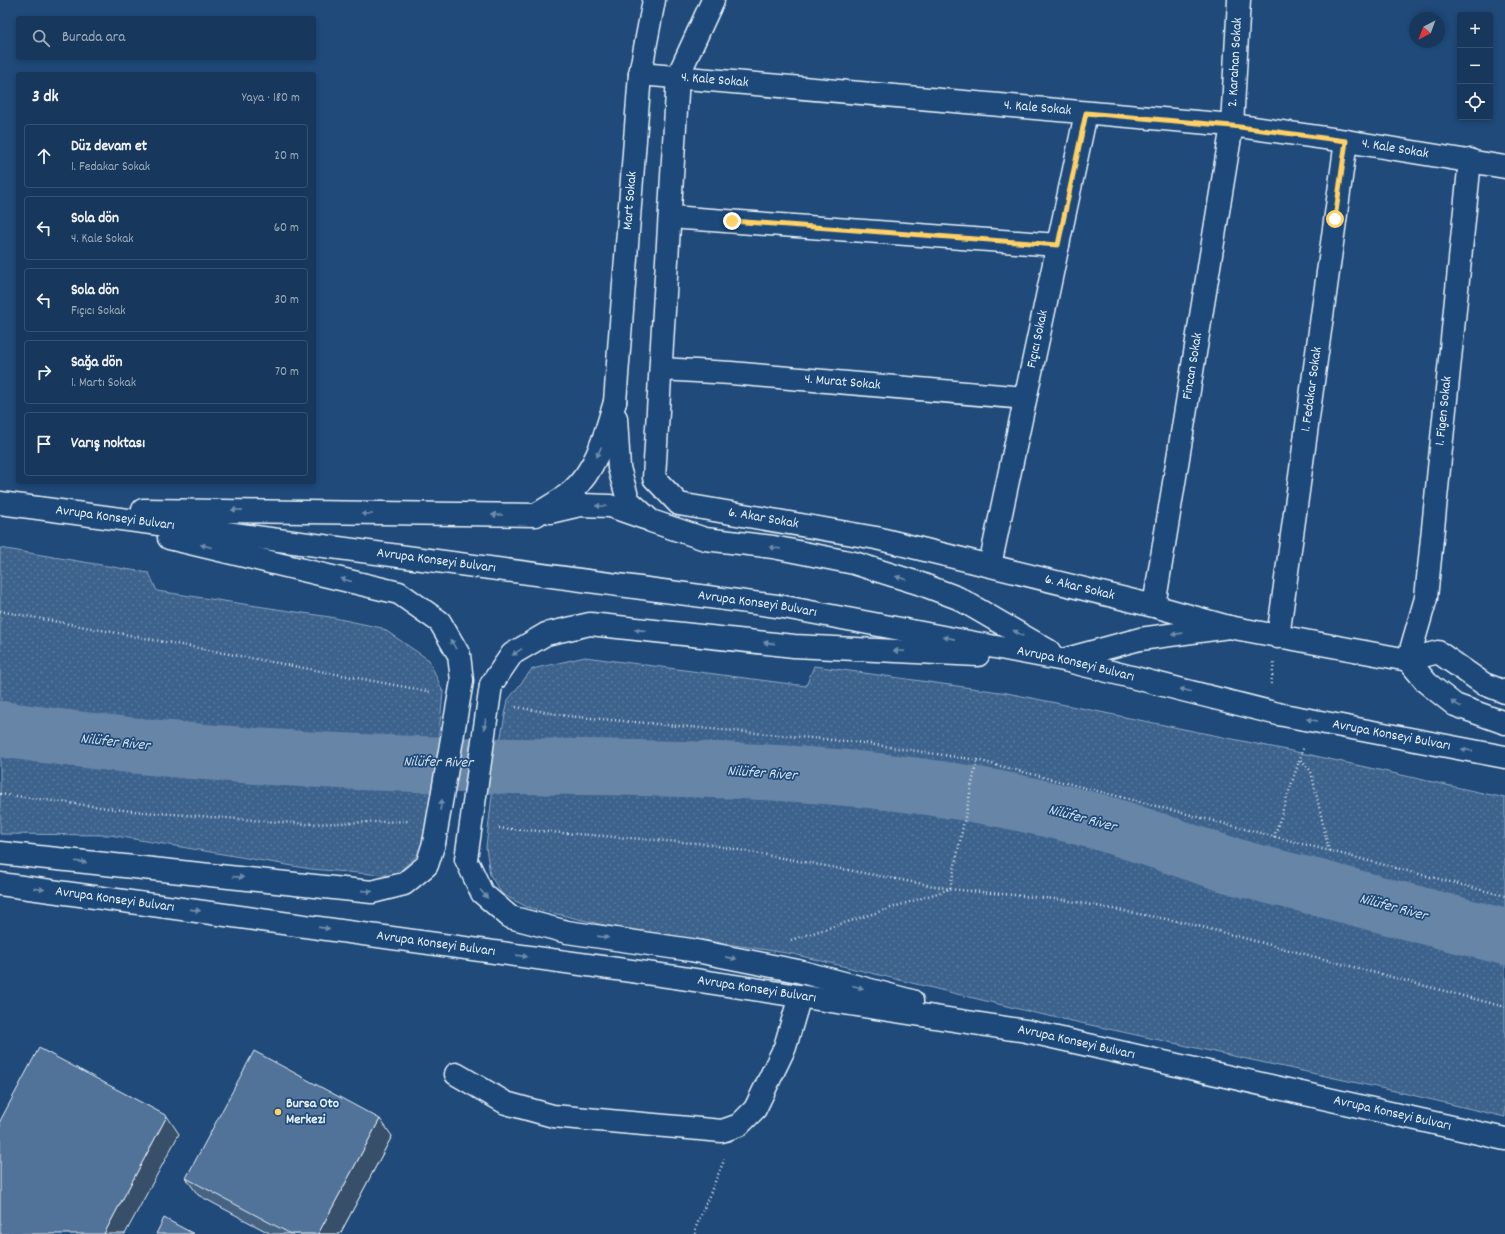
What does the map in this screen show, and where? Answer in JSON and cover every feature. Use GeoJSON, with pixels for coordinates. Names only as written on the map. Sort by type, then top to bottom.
{"type":"FeatureCollection","features":[{"type":"Feature","properties":{"kind":"main road","name":"Mart Sokak"},"geometry":{"type":"LineString","coordinates":[[615,402],[640,74],[654,0]]}},
{"type":"Feature","properties":{"kind":"main road"},"geometry":{"type":"LineString","coordinates":[[661,369],[678,76],[713,0]]}},
{"type":"Feature","properties":{"kind":"main road","name":"2. Karahan Sokak"},"geometry":{"type":"LineString","coordinates":[[1232,126],[1239,0]]}},
{"type":"Feature","properties":{"kind":"main road","name":"4. Kale Sokak"},"geometry":{"type":"LineString","coordinates":[[640,74],[678,76],[1232,126],[1346,141],[1470,160],[1505,167]]}},
{"type":"Feature","properties":{"kind":"main road","name":"Fıçıcı Sokak"},"geometry":{"type":"LineString","coordinates":[[990,565],[1086,113]]}},
{"type":"Feature","properties":{"kind":"main road","name":"Fincan Sokak"},"geometry":{"type":"LineString","coordinates":[[1154,606],[1232,126]]}},
{"type":"Feature","properties":{"kind":"main road","name":"1. Fedakar Sokak"},"geometry":{"type":"LineString","coordinates":[[1278,637],[1346,141]]}},
{"type":"Feature","properties":{"kind":"main road","name":"1. Figen Sokak"},"geometry":{"type":"LineString","coordinates":[[1408,660],[1426,598],[1470,160]]}},
{"type":"Feature","properties":{"kind":"main road"},"geometry":{"type":"LineString","coordinates":[[670,217],[1058,245]]}},
{"type":"Feature","properties":{"kind":"main road","name":"6. Akar Sokak"},"geometry":{"type":"LineString","coordinates":[[661,369],[654,478],[679,504],[876,538],[1154,606],[1229,627],[1278,637],[1408,660],[1438,652],[1484,684],[1505,692]]}},
{"type":"Feature","properties":{"kind":"main road","name":"4. Murat Sokak"},"geometry":{"type":"LineString","coordinates":[[661,369],[739,374],[1025,398]]}},
{"type":"Feature","properties":{"kind":"main road"},"geometry":{"type":"LineString","coordinates":[[536,515],[572,491],[589,473],[600,451],[615,402]]}},
{"type":"Feature","properties":{"kind":"main road"},"geometry":{"type":"LineString","coordinates":[[615,402],[619,468],[628,500],[651,521]]}},
{"type":"Feature","properties":{"kind":"main road","name":"Avrupa Konseyi Bulvarı"},"geometry":{"type":"LineString","coordinates":[[0,503],[784,607],[1064,660],[1278,714],[1505,757]]}},
{"type":"Feature","properties":{"kind":"main road"},"geometry":{"type":"LineString","coordinates":[[52,509],[536,515],[580,505],[610,506],[705,539],[773,547],[854,564],[921,584],[958,598],[1064,660]]}},
{"type":"Feature","properties":{"kind":"main road"},"geometry":{"type":"LineString","coordinates":[[0,853],[372,892],[404,884],[427,865],[434,843],[462,681],[459,655],[440,622],[399,593],[52,509]]}},
{"type":"Feature","properties":{"kind":"main road"},"geometry":{"type":"LineString","coordinates":[[1026,1030],[798,971],[691,950],[567,932],[510,917],[482,893],[466,859],[491,685],[512,654],[546,634],[590,624],[794,646],[1064,660],[1140,639],[1229,627]]}},
{"type":"Feature","properties":{"kind":"main road"},"geometry":{"type":"LineString","coordinates":[[1408,660],[1427,683],[1456,705],[1505,723]]}},
{"type":"Feature","properties":{"kind":"main road","name":"Avrupa Konseyi Bulvarı"},"geometry":{"type":"LineString","coordinates":[[0,884],[510,954],[1026,1030],[1505,1139]]}},
{"type":"Feature","properties":{"kind":"main road"},"geometry":{"type":"LineString","coordinates":[[456,1074],[506,1103],[553,1116],[722,1131],[739,1125],[748,1119],[759,1102],[785,1047],[800,996]]}},
{"type":"Feature","properties":{"kind":"path"},"geometry":{"type":"LineString","coordinates":[[0,611],[437,693]]}},
{"type":"Feature","properties":{"kind":"path"},"geometry":{"type":"LineString","coordinates":[[514,706],[568,716],[856,742],[977,760],[1505,896]]}},
{"type":"Feature","properties":{"kind":"path"},"geometry":{"type":"LineString","coordinates":[[1274,837],[1300,760],[1305,739]]}},
{"type":"Feature","properties":{"kind":"path"},"geometry":{"type":"LineString","coordinates":[[950,889],[977,760]]}},
{"type":"Feature","properties":{"kind":"path"},"geometry":{"type":"LineString","coordinates":[[1300,760],[1311,771],[1329,851]]}},
{"type":"Feature","properties":{"kind":"path"},"geometry":{"type":"LineString","coordinates":[[0,794],[130,810],[307,824],[416,821]]}},
{"type":"Feature","properties":{"kind":"path"},"geometry":{"type":"LineString","coordinates":[[492,828],[707,844],[950,889],[1064,900],[1187,923],[1505,1007]]}},
{"type":"Feature","properties":{"kind":"path"},"geometry":{"type":"LineString","coordinates":[[787,941],[795,940],[950,889]]}},
{"type":"Feature","properties":{"kind":"path"},"geometry":{"type":"LineString","coordinates":[[695,1234],[696,1227],[739,1125]]}},
{"type":"Feature","properties":{"kind":"shaded area"},"geometry":{"type":"Polygon","coordinates":[[[0,548],[149,573],[157,591],[330,617],[382,628],[429,660],[443,692],[430,825],[422,850],[395,876],[311,869],[110,835],[0,834],[0,548]]]}},
{"type":"Feature","properties":{"kind":"shaded area"},"geometry":{"type":"Polygon","coordinates":[[[585,657],[806,686],[814,666],[1007,693],[1311,755],[1505,798],[1505,1117],[1399,1092],[1035,1013],[793,954],[604,925],[527,907],[502,894],[490,875],[486,847],[496,761],[508,700],[532,669],[585,657]]]}},
{"type":"Feature","properties":{"kind":"building"},"geometry":{"type":"Polygon","coordinates":[[[39,1048],[167,1116],[104,1234],[0,1234],[0,1121],[39,1048]]]}},
{"type":"Feature","properties":{"kind":"building"},"geometry":{"type":"Polygon","coordinates":[[[254,1051],[380,1119],[318,1234],[291,1234],[186,1178],[254,1051]]]}},
{"type":"Feature","properties":{"kind":"building"},"geometry":{"type":"Polygon","coordinates":[[[164,1218],[194,1234],[156,1234],[164,1218]]]}},
{"type":"Feature","properties":{"kind":"waterway","name":"Nilüfer River"},"geometry":{"type":"LineString","coordinates":[[0,729],[57,737],[172,749],[287,758],[459,765],[678,769],[787,773],[842,777],[922,786],[973,794],[1074,815],[1235,867],[1505,937]]}},
{"type":"Feature","properties":{"kind":"place","name":"Bursa Oto Merkezi"},"geometry":{"type":"Point","coordinates":[278,1112]}},
{"type":"Feature","properties":{"kind":"route"},"geometry":{"type":"LineString","coordinates":[[732,221],[1058,245],[1086,113],[1232,126],[1346,141],[1335,219]]}}]}
